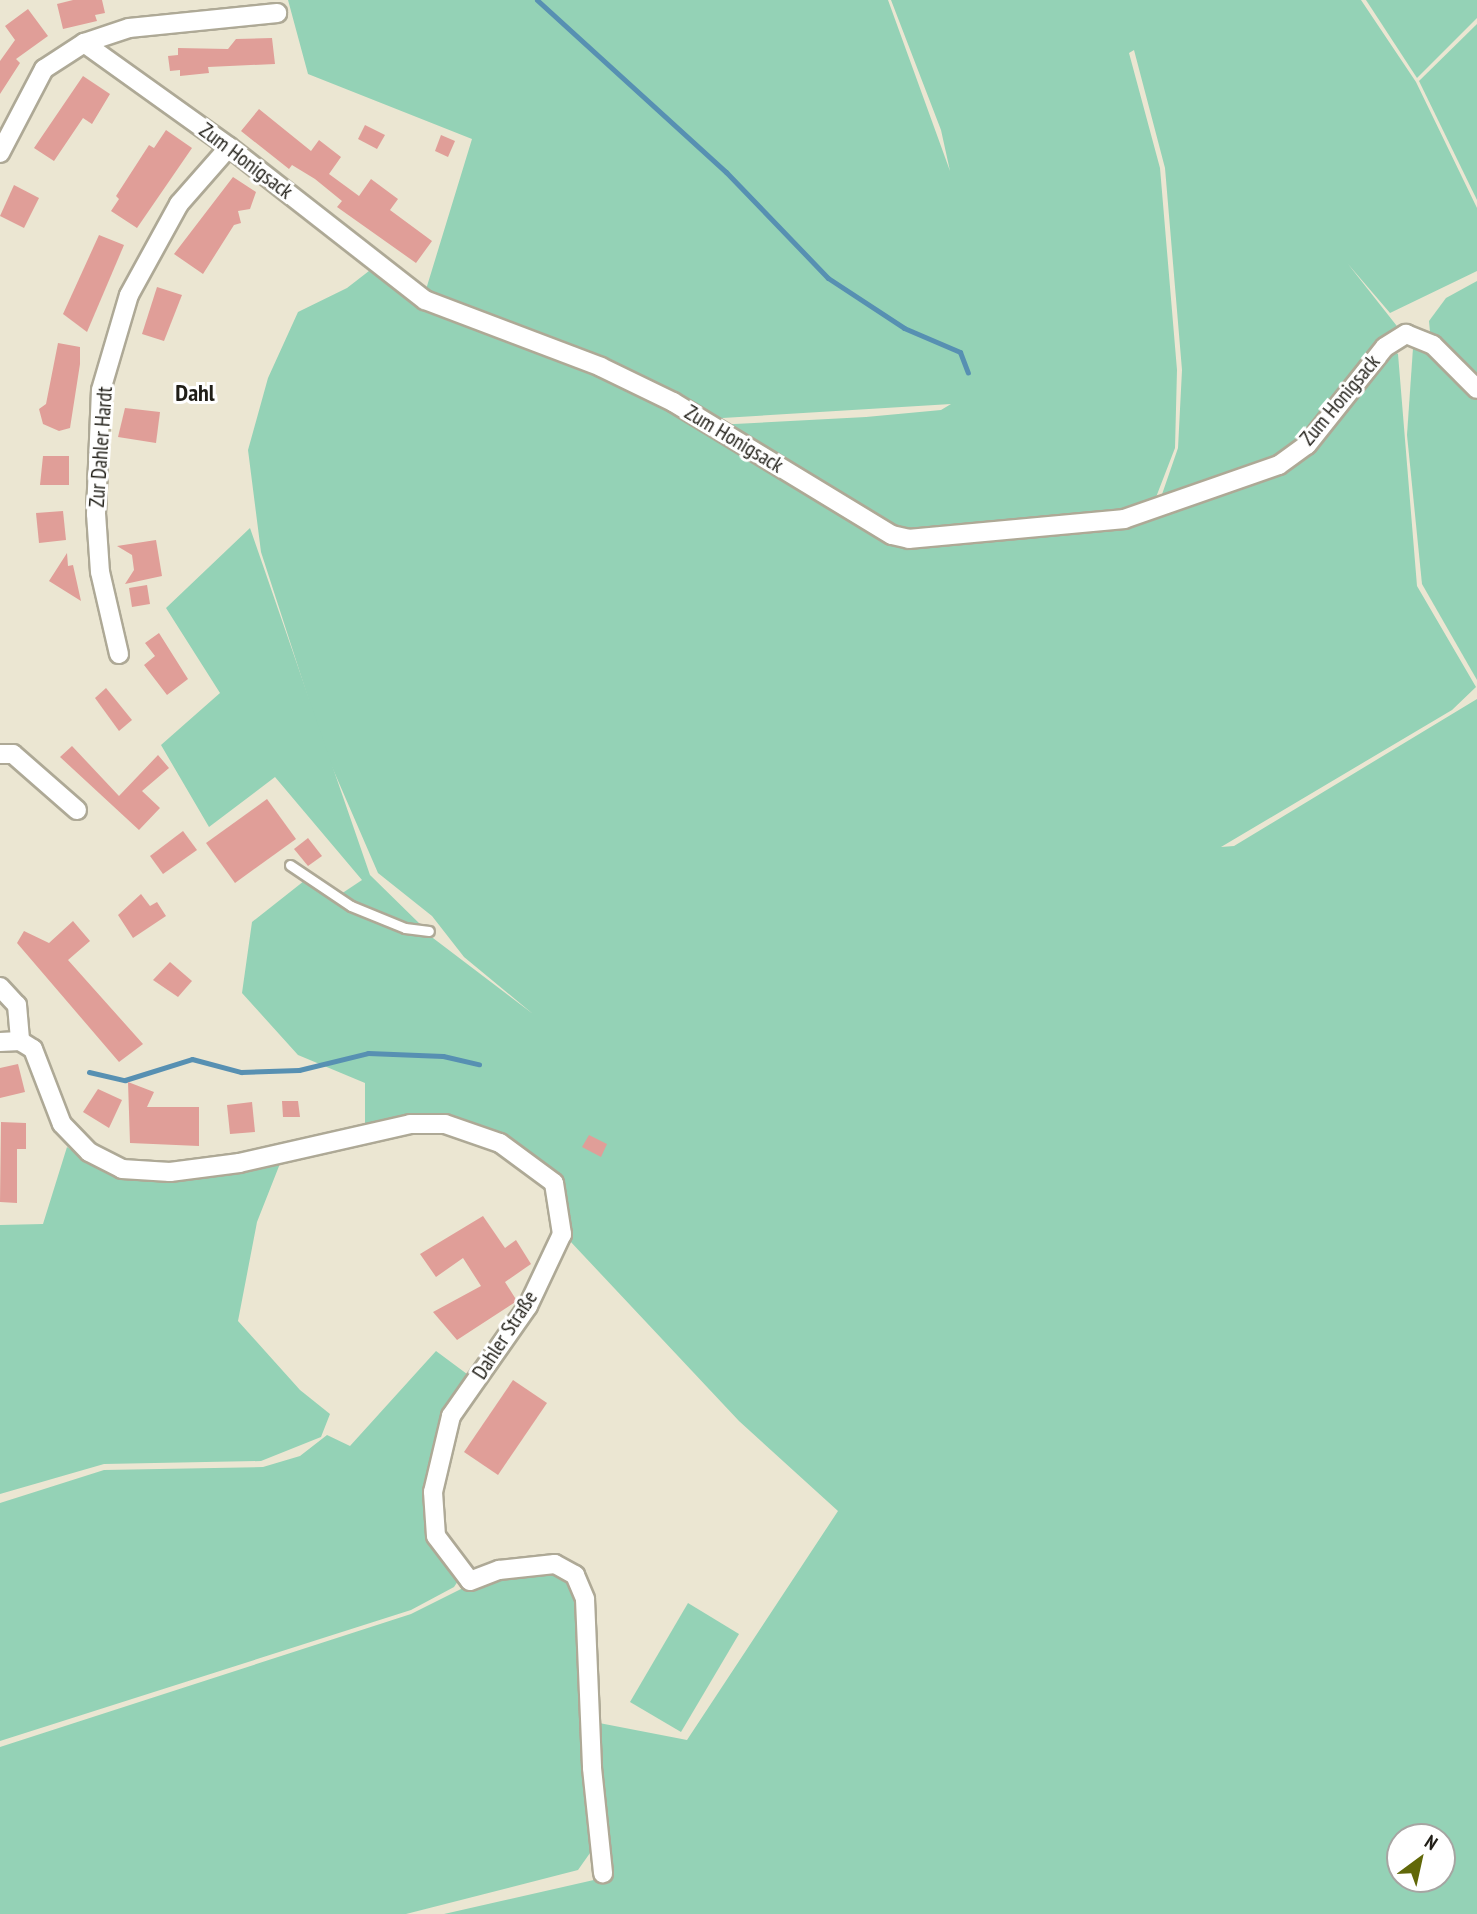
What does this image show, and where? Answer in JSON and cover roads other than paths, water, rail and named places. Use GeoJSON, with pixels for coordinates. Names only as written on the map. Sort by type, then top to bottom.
{"type":"FeatureCollection","features":[{"type":"Feature","properties":{"kind":"street"},"geometry":{"type":"LineString","coordinates":[[0,153],[44,68],[85,43],[129,28],[277,13]]}},
{"type":"Feature","properties":{"kind":"street","name":"Zum Honigsack"},"geometry":{"type":"LineString","coordinates":[[85,43],[229,146],[425,300],[601,367],[673,402],[892,535],[909,539],[1124,519],[1279,465],[1307,445],[1385,347],[1406,334],[1433,345],[1477,389]]}},
{"type":"Feature","properties":{"kind":"street","name":"Zur Dahler Hardt"},"geometry":{"type":"LineString","coordinates":[[119,654],[100,572],[97,525],[101,390],[129,295],[179,204],[229,146]]}},
{"type":"Feature","properties":{"kind":"street"},"geometry":{"type":"LineString","coordinates":[[0,754],[13,754],[77,810]]}},
{"type":"Feature","properties":{"kind":"street"},"geometry":{"type":"LineString","coordinates":[[0,987],[17,1005],[20,1041],[0,1042]]}},
{"type":"Feature","properties":{"kind":"street","name":"Dahler Straße"},"geometry":{"type":"LineString","coordinates":[[20,1041],[36,1053],[62,1124],[89,1152],[122,1169],[170,1172],[239,1163],[410,1124],[445,1124],[500,1143],[554,1183],[562,1234],[528,1306],[451,1416],[432,1493],[436,1536],[471,1581],[499,1570],[555,1564],[575,1575],[584,1599],[592,1768],[603,1873]]}},
{"type":"Feature","properties":{"kind":"lane"},"geometry":{"type":"LineString","coordinates":[[290,865],[362,911],[405,928],[429,931]]}},
{"type":"Feature","properties":{"kind":"waterway"},"geometry":{"type":"LineString","coordinates":[[537,0],[726,172],[828,278],[904,328],[960,352],[968,373]]}},
{"type":"Feature","properties":{"kind":"waterway"},"geometry":{"type":"LineString","coordinates":[[89,1072],[125,1080],[192,1059],[241,1072],[299,1070],[368,1053],[443,1056],[479,1064]]}},
{"type":"Feature","properties":{"kind":"district","name":"Dahl"},"geometry":{"type":"Point","coordinates":[195,393]}}]}
